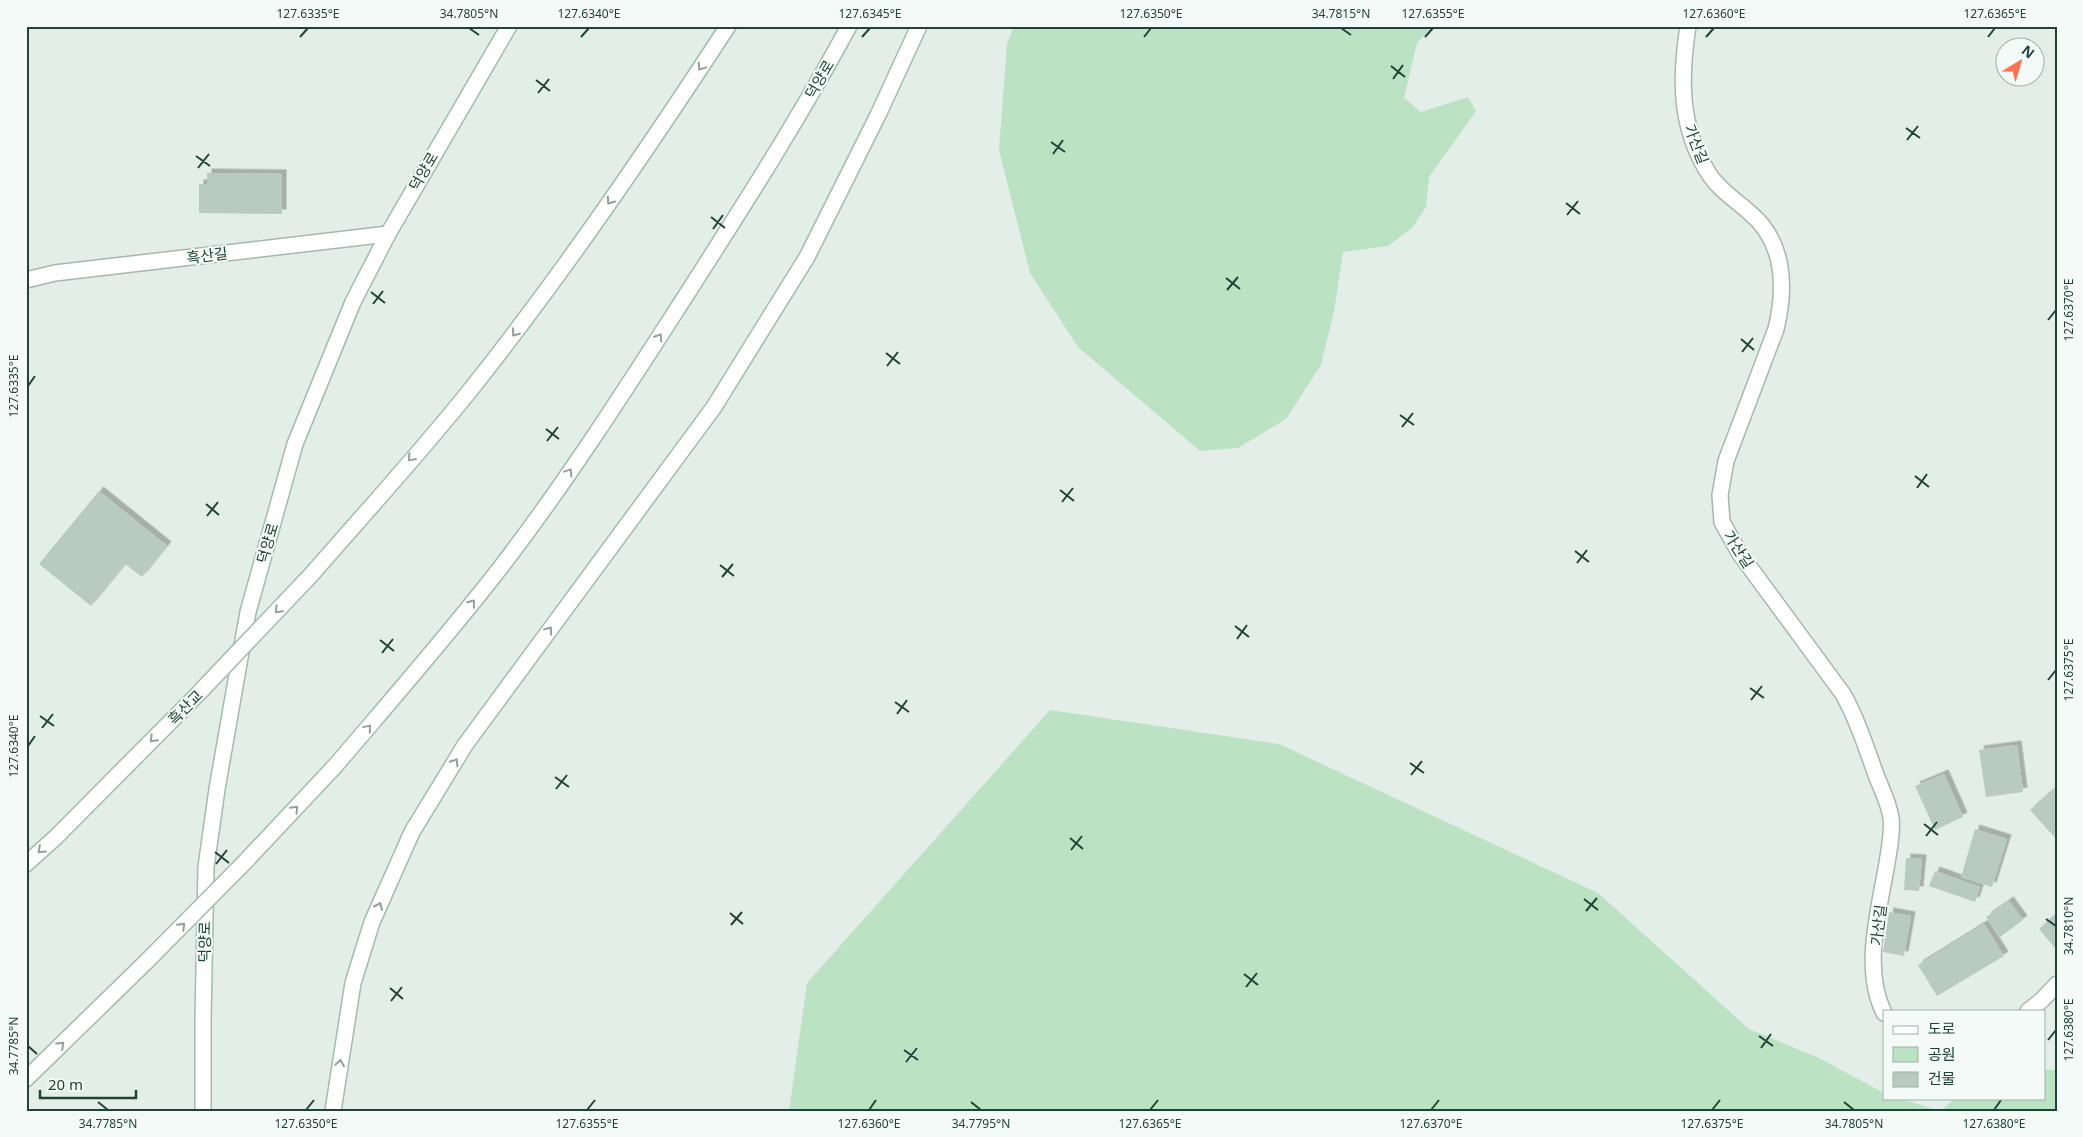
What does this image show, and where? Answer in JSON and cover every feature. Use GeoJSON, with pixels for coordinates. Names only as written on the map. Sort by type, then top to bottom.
{"type":"FeatureCollection","features":[{"type":"Feature","properties":{"kind":"main road","name":"덕양로"},"geometry":{"type":"LineString","coordinates":[[203,1111],[202,1020],[206,867],[217,789],[248,612],[295,444],[353,302],[388,234],[509,26]]}},
{"type":"Feature","properties":{"kind":"main road","name":"흑산교"},"geometry":{"type":"LineString","coordinates":[[26,864],[56,837],[197,695],[311,575],[471,389],[548,289],[632,170],[728,26]]}},
{"type":"Feature","properties":{"kind":"main road","name":"덕양로"},"geometry":{"type":"LineString","coordinates":[[26,1080],[245,862],[336,765],[451,630],[554,495],[643,362],[737,216],[825,71],[849,26]]}},
{"type":"Feature","properties":{"kind":"main road"},"geometry":{"type":"LineString","coordinates":[[333,1111],[353,983],[372,922],[412,832],[465,745],[714,407],[807,257],[878,115],[919,26]]}},
{"type":"Feature","properties":{"kind":"main road","name":"가산길"},"geometry":{"type":"LineString","coordinates":[[1688,26],[1682,77],[1686,113],[1694,145],[1700,159],[1720,188],[1765,228],[1773,242],[1782,275],[1781,307],[1776,329],[1726,461],[1720,495],[1722,522],[1740,554],[1842,694],[1852,711],[1887,803],[1891,819],[1890,844],[1875,933],[1874,958],[1876,992],[1883,1011]]}},
{"type":"Feature","properties":{"kind":"main road","name":"흑산길"},"geometry":{"type":"LineString","coordinates":[[26,280],[55,272],[388,234]]}},
{"type":"Feature","properties":{"kind":"main road"},"geometry":{"type":"LineString","coordinates":[[2029,1010],[2057,984]]}},
{"type":"Feature","properties":{"kind":"green space"},"geometry":{"type":"Polygon","coordinates":[[[1014,26],[1433,26],[1417,43],[1404,98],[1421,112],[1468,97],[1476,111],[1429,177],[1426,207],[1412,228],[1388,246],[1343,252],[1334,311],[1321,365],[1286,419],[1238,448],[1200,451],[1078,347],[1030,273],[999,150],[1007,44],[1014,26]]]}},
{"type":"Feature","properties":{"kind":"green space"},"geometry":{"type":"Polygon","coordinates":[[[1050,710],[1279,744],[1598,893],[1749,1029],[1819,1058],[1883,1092],[1883,1100],[1904,1100],[1940,1111],[789,1111],[807,983],[1050,710]]]}},
{"type":"Feature","properties":{"kind":"green space"},"geometry":{"type":"Polygon","coordinates":[[[2046,1070],[2057,1070],[2057,1111],[1941,1111],[1953,1100],[2046,1100],[2046,1070]]]}},
{"type":"Feature","properties":{"kind":"building"},"geometry":{"type":"Polygon","coordinates":[[[207,173],[282,174],[282,214],[199,213],[199,184],[207,184],[207,173]]]}},
{"type":"Feature","properties":{"kind":"building"},"geometry":{"type":"Polygon","coordinates":[[[99,491],[167,546],[142,577],[125,564],[91,606],[39,564],[99,491]]]}},
{"type":"Feature","properties":{"kind":"building"},"geometry":{"type":"Polygon","coordinates":[[[2017,745],[2023,792],[1986,797],[1979,750],[2017,745]]]}},
{"type":"Feature","properties":{"kind":"building"},"geometry":{"type":"Polygon","coordinates":[[[1944,774],[1963,817],[1935,830],[1915,786],[1944,774]]]}},
{"type":"Feature","properties":{"kind":"building"},"geometry":{"type":"Polygon","coordinates":[[[2057,786],[2057,840],[2030,810],[2057,786]]]}},
{"type":"Feature","properties":{"kind":"building"},"geometry":{"type":"Polygon","coordinates":[[[1975,829],[2007,839],[1992,887],[1961,877],[1975,829]]]}},
{"type":"Feature","properties":{"kind":"building"},"geometry":{"type":"Polygon","coordinates":[[[1906,858],[1922,859],[1919,891],[1904,890],[1906,858]]]}},
{"type":"Feature","properties":{"kind":"building"},"geometry":{"type":"Polygon","coordinates":[[[1935,871],[1980,887],[1975,902],[1929,886],[1935,871]]]}},
{"type":"Feature","properties":{"kind":"building"},"geometry":{"type":"Polygon","coordinates":[[[2009,901],[2023,920],[2000,937],[1986,917],[2009,901]]]}},
{"type":"Feature","properties":{"kind":"building"},"geometry":{"type":"Polygon","coordinates":[[[1889,912],[1911,916],[1904,956],[1883,952],[1889,912]]]}},
{"type":"Feature","properties":{"kind":"building"},"geometry":{"type":"Polygon","coordinates":[[[2057,913],[2057,946],[2055,948],[2039,929],[2057,913]]]}},
{"type":"Feature","properties":{"kind":"building"},"geometry":{"type":"Polygon","coordinates":[[[1984,924],[2004,956],[1937,996],[1918,965],[1984,924]]]}}]}
